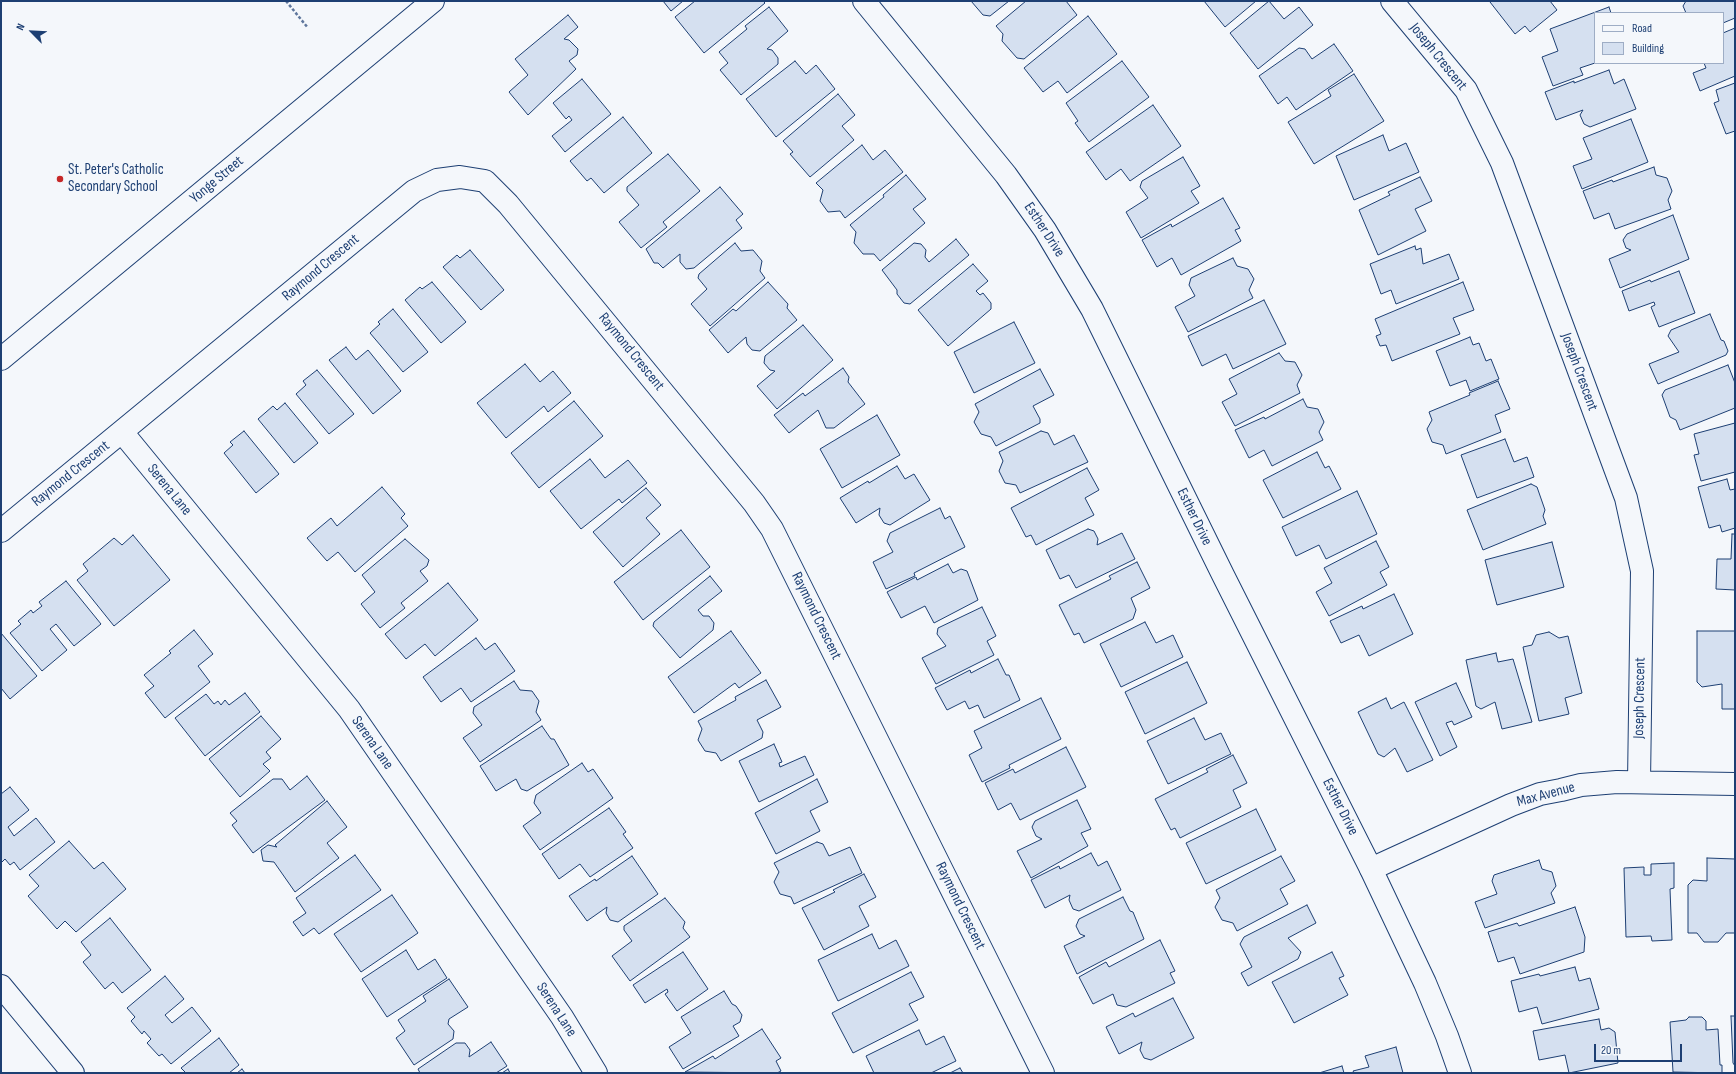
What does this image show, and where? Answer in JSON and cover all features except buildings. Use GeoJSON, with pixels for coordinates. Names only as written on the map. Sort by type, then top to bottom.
{"type":"FeatureCollection","features":[{"type":"Feature","properties":{"kind":"street","name":"Yonge Street"},"geometry":{"type":"LineString","coordinates":[[1,359],[433,1]]}},
{"type":"Feature","properties":{"kind":"street","name":"Esther Drive"},"geometry":{"type":"LineString","coordinates":[[864,1],[1006,175],[1045,230],[1092,309],[1223,575],[1371,869],[1425,983],[1447,1036],[1460,1073]]}},
{"type":"Feature","properties":{"kind":"street","name":"Joseph Crescent"},"geometry":{"type":"LineString","coordinates":[[1392,1],[1466,90],[1502,163],[1626,498],[1642,571],[1639,782]]}},
{"type":"Feature","properties":{"kind":"street","name":"Raymond Crescent"},"geometry":{"type":"LineString","coordinates":[[1,531],[414,191],[437,180],[460,177],[485,181],[518,216],[754,503],[772,529],[1043,1073]]}},
{"type":"Feature","properties":{"kind":"street","name":"Serena Lane"},"geometry":{"type":"LineString","coordinates":[[122,432],[349,709],[562,1017],[596,1073]]}},
{"type":"Feature","properties":{"kind":"street","name":"Max Avenue"},"geometry":{"type":"LineString","coordinates":[[1371,869],[1506,807],[1530,798],[1581,786],[1617,782],[1735,784]]}},
{"type":"Feature","properties":{"kind":"street"},"geometry":{"type":"LineString","coordinates":[[1,986],[74,1073]]}},
{"type":"Feature","properties":{"kind":"path"},"geometry":{"type":"LineString","coordinates":[[286,1],[308,28]]}},
{"type":"Feature","properties":{"kind":"place","name":"St. Peter's Catholic Secondary School"},"geometry":{"type":"Point","coordinates":[60,179]}}]}
